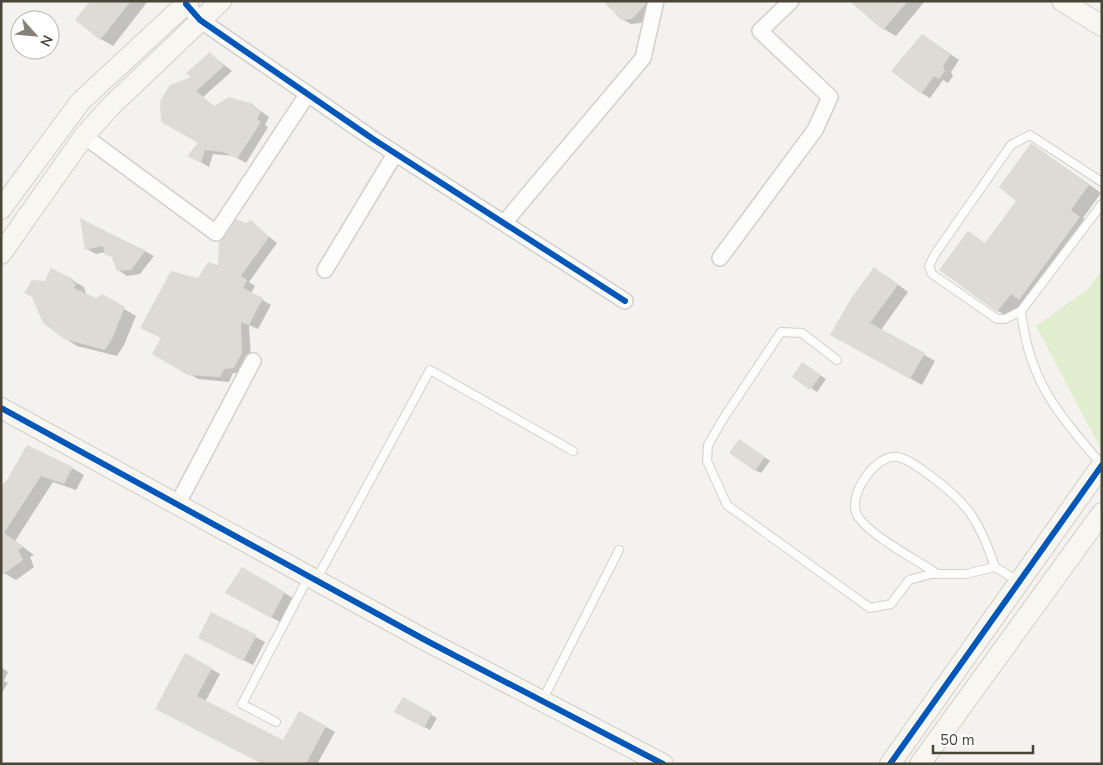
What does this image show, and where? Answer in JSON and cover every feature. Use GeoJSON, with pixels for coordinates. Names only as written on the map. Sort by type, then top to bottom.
{"type":"FeatureCollection","features":[{"type":"Feature","properties":{"kind":"street"},"geometry":{"type":"LineString","coordinates":[[1,254],[84,136],[111,106],[221,1]]}},
{"type":"Feature","properties":{"kind":"street"},"geometry":{"type":"LineString","coordinates":[[504,223],[643,58],[656,1]]}},
{"type":"Feature","properties":{"kind":"street"},"geometry":{"type":"LineString","coordinates":[[720,258],[815,130],[830,96],[760,31],[791,1]]}},
{"type":"Feature","properties":{"kind":"street"},"geometry":{"type":"LineString","coordinates":[[1062,1],[1102,26]]}},
{"type":"Feature","properties":{"kind":"street"},"geometry":{"type":"LineString","coordinates":[[1,210],[80,102],[186,2],[200,20],[307,95],[625,301]]}},
{"type":"Feature","properties":{"kind":"street"},"geometry":{"type":"LineString","coordinates":[[84,136],[216,233],[307,95]]}},
{"type":"Feature","properties":{"kind":"street"},"geometry":{"type":"LineString","coordinates":[[325,270],[396,154]]}},
{"type":"Feature","properties":{"kind":"street"},"geometry":{"type":"LineString","coordinates":[[177,505],[253,361]]}},
{"type":"Feature","properties":{"kind":"street"},"geometry":{"type":"LineString","coordinates":[[1,408],[312,578],[663,764]]}},
{"type":"Feature","properties":{"kind":"street"},"geometry":{"type":"LineString","coordinates":[[890,764],[1102,465]]}},
{"type":"Feature","properties":{"kind":"street"},"geometry":{"type":"LineString","coordinates":[[920,764],[1102,513]]}},
{"type":"Feature","properties":{"kind":"lane"},"geometry":{"type":"LineString","coordinates":[[1102,182],[1030,135],[1011,145],[935,254],[929,266],[932,274],[997,319],[1005,319],[1021,311],[1102,204]]}},
{"type":"Feature","properties":{"kind":"lane"},"geometry":{"type":"LineString","coordinates":[[1021,311],[1024,340],[1033,366],[1057,412],[1102,465]]}},
{"type":"Feature","properties":{"kind":"lane"},"geometry":{"type":"LineString","coordinates":[[837,360],[802,333],[781,332],[723,419],[708,445],[707,461],[727,505],[870,608],[891,604],[909,580],[936,574],[966,574],[994,567]]}},
{"type":"Feature","properties":{"kind":"lane"},"geometry":{"type":"LineString","coordinates":[[276,722],[242,704],[430,370],[573,451]]}},
{"type":"Feature","properties":{"kind":"lane"},"geometry":{"type":"LineString","coordinates":[[936,574],[872,530],[858,516],[854,504],[858,490],[869,472],[881,461],[897,457],[903,459],[916,465],[954,493],[982,532],[994,567],[1018,581]]}},
{"type":"Feature","properties":{"kind":"lane"},"geometry":{"type":"LineString","coordinates":[[542,700],[619,550]]}},
{"type":"Feature","properties":{"kind":"green space"},"geometry":{"type":"Polygon","coordinates":[[[1102,270],[1102,451],[1036,326],[1088,289],[1102,270]]]}},
{"type":"Feature","properties":{"kind":"building"},"geometry":{"type":"Polygon","coordinates":[[[90,1],[131,1],[100,40],[75,20],[90,1]]]}},
{"type":"Feature","properties":{"kind":"building"},"geometry":{"type":"Polygon","coordinates":[[[603,1],[646,1],[645,5],[632,19],[621,20],[603,1]]]}},
{"type":"Feature","properties":{"kind":"building"},"geometry":{"type":"Polygon","coordinates":[[[849,1],[908,1],[883,30],[849,1]]]}},
{"type":"Feature","properties":{"kind":"building"},"geometry":{"type":"Polygon","coordinates":[[[922,34],[951,54],[943,66],[945,71],[939,79],[934,76],[921,94],[891,71],[922,34]]]}},
{"type":"Feature","properties":{"kind":"building"},"geometry":{"type":"Polygon","coordinates":[[[210,52],[224,66],[196,91],[214,106],[229,97],[254,104],[254,107],[261,111],[257,119],[261,122],[237,159],[223,152],[205,150],[201,163],[187,156],[198,143],[161,122],[160,101],[170,85],[191,77],[186,73],[210,52]]]}},
{"type":"Feature","properties":{"kind":"building"},"geometry":{"type":"Polygon","coordinates":[[[1031,143],[1089,185],[1071,210],[1080,217],[1019,300],[1011,294],[997,312],[939,270],[968,231],[985,243],[1016,201],[999,187],[1031,143]]]}},
{"type":"Feature","properties":{"kind":"building"},"geometry":{"type":"Polygon","coordinates":[[[80,218],[134,246],[146,250],[131,270],[117,271],[111,256],[105,255],[103,246],[85,250],[80,218]]]}},
{"type":"Feature","properties":{"kind":"building"},"geometry":{"type":"Polygon","coordinates":[[[236,219],[246,223],[251,220],[269,237],[241,276],[247,280],[243,288],[263,298],[249,325],[241,322],[242,353],[234,368],[224,369],[220,377],[188,375],[152,354],[161,338],[140,328],[171,271],[198,278],[208,262],[218,265],[219,243],[236,219]]]}},
{"type":"Feature","properties":{"kind":"building"},"geometry":{"type":"Polygon","coordinates":[[[874,267],[898,285],[870,323],[925,353],[910,379],[830,335],[850,300],[874,267]]]}},
{"type":"Feature","properties":{"kind":"building"},"geometry":{"type":"Polygon","coordinates":[[[51,268],[73,279],[72,281],[76,284],[74,288],[96,298],[102,294],[125,307],[112,339],[105,350],[64,339],[43,323],[32,297],[24,293],[32,280],[45,281],[51,268]]]}},
{"type":"Feature","properties":{"kind":"building"},"geometry":{"type":"Polygon","coordinates":[[[802,362],[821,375],[810,390],[792,377],[802,362]]]}},
{"type":"Feature","properties":{"kind":"building"},"geometry":{"type":"Polygon","coordinates":[[[739,439],[765,457],[755,471],[729,453],[739,439]]]}},
{"type":"Feature","properties":{"kind":"building"},"geometry":{"type":"Polygon","coordinates":[[[27,445],[73,467],[64,484],[41,476],[4,533],[24,547],[18,550],[23,560],[1,576],[1,486],[7,480],[27,445]]]}},
{"type":"Feature","properties":{"kind":"building"},"geometry":{"type":"Polygon","coordinates":[[[242,567],[285,592],[271,618],[225,593],[242,567]]]}},
{"type":"Feature","properties":{"kind":"building"},"geometry":{"type":"Polygon","coordinates":[[[211,612],[257,635],[243,661],[198,638],[211,612]]]}},
{"type":"Feature","properties":{"kind":"building"},"geometry":{"type":"Polygon","coordinates":[[[185,653],[212,668],[197,696],[283,740],[299,711],[326,726],[306,764],[263,764],[155,709],[185,653]]]}},
{"type":"Feature","properties":{"kind":"building"},"geometry":{"type":"Polygon","coordinates":[[[403,697],[432,713],[424,728],[394,712],[403,697]]]}},
{"type":"Feature","properties":{"kind":"cycle path"},"geometry":{"type":"LineString","coordinates":[[186,4],[200,20],[373,139],[625,301]]}},
{"type":"Feature","properties":{"kind":"cycle path"},"geometry":{"type":"LineString","coordinates":[[1,408],[427,641],[663,764]]}},
{"type":"Feature","properties":{"kind":"cycle path"},"geometry":{"type":"LineString","coordinates":[[890,764],[1102,465]]}}]}
